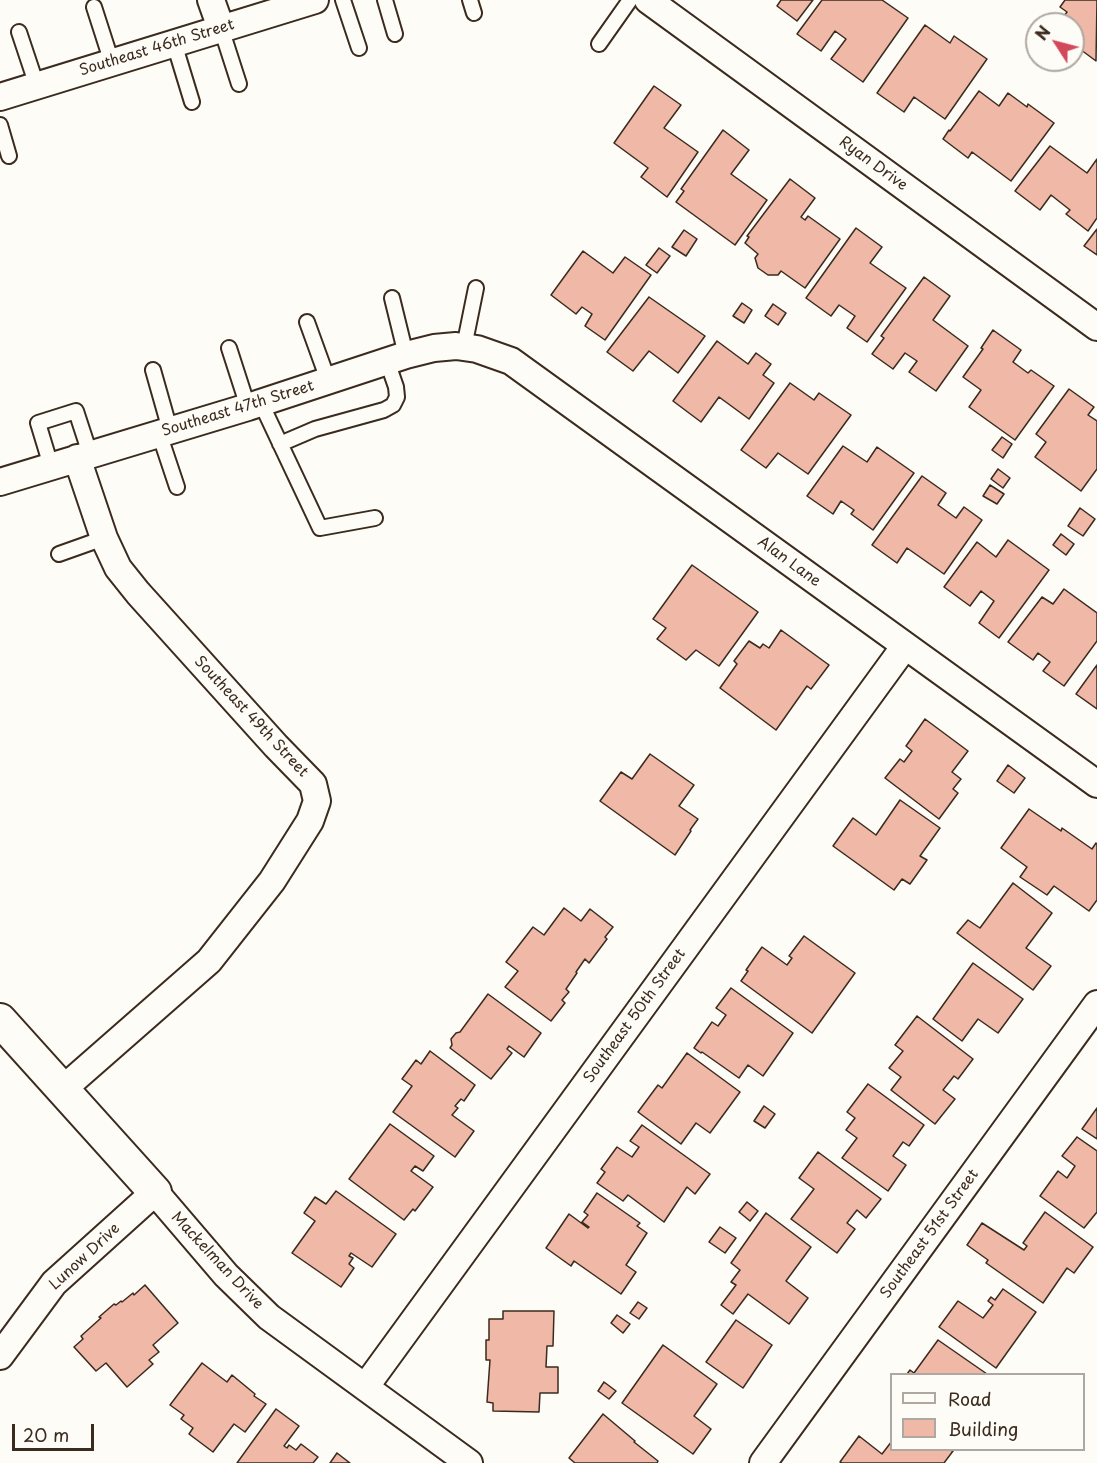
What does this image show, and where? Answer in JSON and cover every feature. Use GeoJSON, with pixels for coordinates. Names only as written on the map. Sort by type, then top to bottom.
{"type":"FeatureCollection","features":[{"type":"Feature","properties":{"kind":"street"},"geometry":{"type":"LineString","coordinates":[[211,0],[220,28]]}},
{"type":"Feature","properties":{"kind":"street","name":"Southeast 46th Street"},"geometry":{"type":"LineString","coordinates":[[0,98],[315,0]]}},
{"type":"Feature","properties":{"kind":"street","name":"Ryan Drive"},"geometry":{"type":"LineString","coordinates":[[648,0],[1097,327]]}},
{"type":"Feature","properties":{"kind":"street","name":"Southeast 47th Street"},"geometry":{"type":"LineString","coordinates":[[0,482],[254,405],[397,358],[434,348],[471,348]]}},
{"type":"Feature","properties":{"kind":"street","name":"Alan Lane"},"geometry":{"type":"LineString","coordinates":[[471,348],[511,362],[1097,784]]}},
{"type":"Feature","properties":{"kind":"street","name":"Southeast 49th Street"},"geometry":{"type":"LineString","coordinates":[[63,1089],[209,961],[272,881],[310,821],[317,801],[313,784],[276,746],[118,568],[104,538],[83,456]]}},
{"type":"Feature","properties":{"kind":"street","name":"Southeast 50th Street"},"geometry":{"type":"LineString","coordinates":[[366,1386],[905,646]]}},
{"type":"Feature","properties":{"kind":"street","name":"Southeast 51st Street"},"geometry":{"type":"LineString","coordinates":[[763,1463],[1097,1004]]}},
{"type":"Feature","properties":{"kind":"street","name":"Mackelman Drive"},"geometry":{"type":"LineString","coordinates":[[0,1020],[155,1192],[226,1275],[269,1317],[469,1463]]}},
{"type":"Feature","properties":{"kind":"street","name":"Lunow Drive"},"geometry":{"type":"LineString","coordinates":[[0,1356],[54,1283],[155,1192]]}},
{"type":"Feature","properties":{"kind":"lane"},"geometry":{"type":"LineString","coordinates":[[343,0],[358,48]]}},
{"type":"Feature","properties":{"kind":"lane"},"geometry":{"type":"LineString","coordinates":[[385,0],[395,34]]}},
{"type":"Feature","properties":{"kind":"lane"},"geometry":{"type":"LineString","coordinates":[[599,44],[630,0]]}},
{"type":"Feature","properties":{"kind":"lane"},"geometry":{"type":"LineString","coordinates":[[94,7],[112,63]]}},
{"type":"Feature","properties":{"kind":"lane"},"geometry":{"type":"LineString","coordinates":[[220,28],[239,84]]}},
{"type":"Feature","properties":{"kind":"lane"},"geometry":{"type":"LineString","coordinates":[[19,32],[37,86]]}},
{"type":"Feature","properties":{"kind":"lane"},"geometry":{"type":"LineString","coordinates":[[174,43],[192,102]]}},
{"type":"Feature","properties":{"kind":"lane"},"geometry":{"type":"LineString","coordinates":[[0,125],[9,156]]}},
{"type":"Feature","properties":{"kind":"lane"},"geometry":{"type":"LineString","coordinates":[[471,348],[476,288]]}},
{"type":"Feature","properties":{"kind":"lane"},"geometry":{"type":"LineString","coordinates":[[280,444],[315,429],[384,410],[393,405],[397,397],[397,358],[393,298]]}},
{"type":"Feature","properties":{"kind":"lane"},"geometry":{"type":"LineString","coordinates":[[307,322],[328,381]]}},
{"type":"Feature","properties":{"kind":"lane"},"geometry":{"type":"LineString","coordinates":[[230,348],[254,405],[280,444],[320,528],[375,518]]}},
{"type":"Feature","properties":{"kind":"lane"},"geometry":{"type":"LineString","coordinates":[[153,370],[177,487]]}},
{"type":"Feature","properties":{"kind":"lane"},"geometry":{"type":"LineString","coordinates":[[51,466],[38,423],[76,411],[83,456]]}},
{"type":"Feature","properties":{"kind":"lane"},"geometry":{"type":"LineString","coordinates":[[59,554],[104,538]]}},
{"type":"Feature","properties":{"kind":"building"},"geometry":{"type":"Polygon","coordinates":[[[781,0],[813,0],[797,21],[777,6],[781,0]]]}},
{"type":"Feature","properties":{"kind":"building"},"geometry":{"type":"Polygon","coordinates":[[[822,0],[882,0],[908,18],[863,82],[831,59],[846,39],[835,31],[821,51],[797,34],[822,0]]]}},
{"type":"Feature","properties":{"kind":"building"},"geometry":{"type":"Polygon","coordinates":[[[1065,0],[1097,0],[1096,61],[1085,53],[1085,12],[1067,12],[1060,7],[1065,0]]]}},
{"type":"Feature","properties":{"kind":"building"},"geometry":{"type":"Polygon","coordinates":[[[925,25],[950,43],[954,36],[987,59],[945,119],[914,97],[904,112],[877,93],[925,25]]]}},
{"type":"Feature","properties":{"kind":"building"},"geometry":{"type":"Polygon","coordinates":[[[654,86],[681,105],[664,128],[698,152],[667,197],[641,177],[648,168],[614,143],[654,86]]]}},
{"type":"Feature","properties":{"kind":"building"},"geometry":{"type":"Polygon","coordinates":[[[979,91],[999,106],[1008,93],[1054,123],[1011,181],[972,152],[968,158],[943,139],[979,91]]]}},
{"type":"Feature","properties":{"kind":"building"},"geometry":{"type":"Polygon","coordinates":[[[723,130],[749,150],[731,174],[767,200],[735,245],[676,202],[684,191],[681,189],[723,130]]]}},
{"type":"Feature","properties":{"kind":"building"},"geometry":{"type":"Polygon","coordinates":[[[1050,146],[1087,173],[1097,159],[1097,218],[1088,231],[1066,214],[1070,210],[1051,195],[1040,210],[1015,191],[1050,146]]]}},
{"type":"Feature","properties":{"kind":"building"},"geometry":{"type":"Polygon","coordinates":[[[790,179],[815,198],[801,217],[805,220],[808,216],[840,239],[805,288],[781,271],[778,275],[768,275],[758,268],[755,258],[758,254],[745,243],[749,237],[747,236],[790,179]]]}},
{"type":"Feature","properties":{"kind":"building"},"geometry":{"type":"Polygon","coordinates":[[[856,228],[882,247],[870,263],[906,288],[867,342],[847,328],[855,316],[839,305],[831,316],[806,298],[856,228]]]}},
{"type":"Feature","properties":{"kind":"building"},"geometry":{"type":"Polygon","coordinates":[[[1097,229],[1097,255],[1084,246],[1097,229]]]}},
{"type":"Feature","properties":{"kind":"building"},"geometry":{"type":"Polygon","coordinates":[[[684,230],[697,239],[686,256],[672,247],[684,230]]]}},
{"type":"Feature","properties":{"kind":"building"},"geometry":{"type":"Polygon","coordinates":[[[659,248],[670,256],[657,273],[646,265],[659,248]]]}},
{"type":"Feature","properties":{"kind":"building"},"geometry":{"type":"Polygon","coordinates":[[[583,251],[613,273],[625,257],[651,275],[605,340],[585,326],[592,314],[582,307],[576,314],[551,295],[583,251]]]}},
{"type":"Feature","properties":{"kind":"building"},"geometry":{"type":"Polygon","coordinates":[[[924,277],[950,296],[933,320],[968,346],[936,391],[909,372],[917,361],[905,353],[893,369],[872,354],[884,338],[881,336],[924,277]]]}},
{"type":"Feature","properties":{"kind":"building"},"geometry":{"type":"Polygon","coordinates":[[[649,297],[705,336],[678,373],[649,351],[633,371],[607,352],[649,297]]]}},
{"type":"Feature","properties":{"kind":"building"},"geometry":{"type":"Polygon","coordinates":[[[742,303],[752,310],[744,323],[733,316],[742,303]]]}},
{"type":"Feature","properties":{"kind":"building"},"geometry":{"type":"Polygon","coordinates":[[[773,304],[786,313],[778,325],[765,316],[773,304]]]}},
{"type":"Feature","properties":{"kind":"building"},"geometry":{"type":"Polygon","coordinates":[[[993,330],[1021,350],[1013,362],[1028,373],[1031,370],[1054,386],[1015,440],[969,407],[981,390],[963,377],[993,330]]]}},
{"type":"Feature","properties":{"kind":"building"},"geometry":{"type":"Polygon","coordinates":[[[717,341],[748,364],[756,353],[771,364],[763,375],[774,383],[749,419],[719,397],[701,422],[673,401],[717,341]]]}},
{"type":"Feature","properties":{"kind":"building"},"geometry":{"type":"Polygon","coordinates":[[[790,383],[814,400],[819,393],[851,415],[808,474],[778,453],[766,468],[741,450],[790,383]]]}},
{"type":"Feature","properties":{"kind":"building"},"geometry":{"type":"Polygon","coordinates":[[[1069,389],[1094,407],[1088,415],[1097,421],[1097,469],[1081,491],[1035,457],[1046,442],[1036,434],[1069,389]]]}},
{"type":"Feature","properties":{"kind":"building"},"geometry":{"type":"Polygon","coordinates":[[[1002,437],[1012,444],[1003,458],[992,450],[1002,437]]]}},
{"type":"Feature","properties":{"kind":"building"},"geometry":{"type":"Polygon","coordinates":[[[843,446],[867,462],[877,447],[914,473],[873,530],[851,514],[854,510],[841,501],[833,514],[807,496],[843,446]]]}},
{"type":"Feature","properties":{"kind":"building"},"geometry":{"type":"Polygon","coordinates":[[[998,469],[1010,478],[1003,488],[991,479],[998,469]]]}},
{"type":"Feature","properties":{"kind":"building"},"geometry":{"type":"Polygon","coordinates":[[[922,476],[946,493],[938,505],[956,518],[964,507],[982,520],[944,574],[907,548],[897,563],[872,545],[922,476]]]}},
{"type":"Feature","properties":{"kind":"building"},"geometry":{"type":"Polygon","coordinates":[[[990,485],[1004,494],[997,504],[983,496],[990,485]]]}},
{"type":"Feature","properties":{"kind":"building"},"geometry":{"type":"Polygon","coordinates":[[[1080,508],[1095,519],[1083,536],[1068,526],[1080,508]]]}},
{"type":"Feature","properties":{"kind":"building"},"geometry":{"type":"Polygon","coordinates":[[[1061,534],[1074,544],[1066,555],[1053,545],[1061,534]]]}},
{"type":"Feature","properties":{"kind":"building"},"geometry":{"type":"Polygon","coordinates":[[[1008,540],[1049,570],[999,638],[979,623],[994,601],[981,591],[970,606],[944,587],[977,542],[996,557],[1008,540]]]}},
{"type":"Feature","properties":{"kind":"building"},"geometry":{"type":"Polygon","coordinates":[[[692,565],[758,612],[719,666],[696,650],[686,660],[657,639],[666,628],[653,619],[692,565]]]}},
{"type":"Feature","properties":{"kind":"building"},"geometry":{"type":"Polygon","coordinates":[[[1064,589],[1097,613],[1097,641],[1064,686],[1043,671],[1050,662],[1038,653],[1033,660],[1008,642],[1042,597],[1053,604],[1064,589]]]}},
{"type":"Feature","properties":{"kind":"building"},"geometry":{"type":"Polygon","coordinates":[[[781,630],[829,665],[811,689],[807,686],[776,730],[720,688],[737,664],[734,661],[749,641],[760,648],[763,644],[769,648],[781,630]]]}},
{"type":"Feature","properties":{"kind":"building"},"geometry":{"type":"Polygon","coordinates":[[[1097,665],[1097,709],[1076,694],[1097,665]]]}},
{"type":"Feature","properties":{"kind":"building"},"geometry":{"type":"Polygon","coordinates":[[[925,719],[968,751],[952,772],[961,779],[953,789],[958,793],[939,819],[885,778],[900,759],[904,762],[912,751],[906,746],[925,719]]]}},
{"type":"Feature","properties":{"kind":"building"},"geometry":{"type":"Polygon","coordinates":[[[650,754],[694,785],[679,806],[698,819],[675,855],[600,801],[621,772],[632,779],[650,754]]]}},
{"type":"Feature","properties":{"kind":"building"},"geometry":{"type":"Polygon","coordinates":[[[1008,765],[1025,778],[1014,793],[997,781],[1008,765]]]}},
{"type":"Feature","properties":{"kind":"building"},"geometry":{"type":"Polygon","coordinates":[[[900,800],[940,828],[920,856],[927,860],[910,884],[902,879],[894,890],[833,846],[853,818],[876,835],[900,800]]]}},
{"type":"Feature","properties":{"kind":"building"},"geometry":{"type":"Polygon","coordinates":[[[1029,809],[1092,849],[1097,844],[1097,900],[1089,911],[1054,886],[1047,895],[1020,877],[1027,867],[1001,848],[1029,809]]]}},
{"type":"Feature","properties":{"kind":"building"},"geometry":{"type":"Polygon","coordinates":[[[1013,883],[1052,913],[1026,948],[1051,966],[1033,990],[957,933],[968,920],[980,928],[1013,883]]]}},
{"type":"Feature","properties":{"kind":"building"},"geometry":{"type":"Polygon","coordinates":[[[564,908],[581,921],[590,909],[613,927],[589,963],[585,959],[576,972],[566,989],[569,992],[562,1000],[565,1003],[551,1021],[505,987],[518,971],[506,962],[533,927],[544,935],[564,908]]]}},
{"type":"Feature","properties":{"kind":"building"},"geometry":{"type":"Polygon","coordinates":[[[804,936],[855,973],[812,1033],[741,981],[762,947],[787,965],[792,958],[789,956],[804,936]]]}},
{"type":"Feature","properties":{"kind":"building"},"geometry":{"type":"Polygon","coordinates":[[[973,963],[1023,999],[998,1033],[978,1019],[962,1041],[933,1019],[973,963]]]}},
{"type":"Feature","properties":{"kind":"building"},"geometry":{"type":"Polygon","coordinates":[[[731,988],[793,1033],[763,1076],[748,1065],[739,1078],[694,1048],[712,1022],[718,1026],[726,1015],[716,1008],[731,988]]]}},
{"type":"Feature","properties":{"kind":"building"},"geometry":{"type":"Polygon","coordinates":[[[488,994],[541,1033],[524,1057],[509,1046],[507,1049],[512,1053],[491,1079],[450,1048],[451,1039],[460,1032],[488,994]]]}},
{"type":"Feature","properties":{"kind":"building"},"geometry":{"type":"Polygon","coordinates":[[[917,1016],[973,1059],[958,1079],[954,1076],[943,1090],[955,1099],[935,1124],[891,1090],[901,1077],[889,1068],[903,1051],[895,1045],[917,1016]]]}},
{"type":"Feature","properties":{"kind":"building"},"geometry":{"type":"Polygon","coordinates":[[[430,1051],[475,1085],[464,1101],[461,1099],[455,1106],[458,1108],[452,1115],[474,1131],[455,1157],[393,1112],[412,1086],[402,1079],[416,1060],[421,1064],[430,1051]]]}},
{"type":"Feature","properties":{"kind":"building"},"geometry":{"type":"Polygon","coordinates":[[[687,1053],[740,1092],[710,1133],[696,1123],[681,1144],[638,1112],[658,1085],[662,1088],[687,1053]]]}},
{"type":"Feature","properties":{"kind":"building"},"geometry":{"type":"Polygon","coordinates":[[[868,1084],[924,1125],[909,1146],[903,1142],[893,1156],[906,1165],[888,1191],[842,1158],[857,1138],[846,1130],[855,1118],[847,1112],[868,1084]]]}},
{"type":"Feature","properties":{"kind":"building"},"geometry":{"type":"Polygon","coordinates":[[[764,1106],[775,1114],[765,1128],[754,1121],[764,1106]]]}},
{"type":"Feature","properties":{"kind":"building"},"geometry":{"type":"Polygon","coordinates":[[[1097,1108],[1097,1139],[1082,1129],[1097,1108]]]}},
{"type":"Feature","properties":{"kind":"building"},"geometry":{"type":"Polygon","coordinates":[[[390,1124],[434,1156],[423,1171],[415,1166],[411,1171],[433,1187],[415,1211],[413,1209],[404,1220],[349,1179],[390,1124]]]}},
{"type":"Feature","properties":{"kind":"building"},"geometry":{"type":"Polygon","coordinates":[[[642,1125],[710,1174],[695,1194],[687,1187],[664,1222],[628,1195],[623,1201],[597,1183],[605,1172],[601,1169],[617,1147],[632,1157],[639,1147],[630,1141],[642,1125]]]}},
{"type":"Feature","properties":{"kind":"building"},"geometry":{"type":"Polygon","coordinates":[[[1077,1137],[1097,1151],[1097,1212],[1084,1228],[1040,1196],[1058,1171],[1067,1178],[1075,1166],[1062,1156],[1077,1137]]]}},
{"type":"Feature","properties":{"kind":"building"},"geometry":{"type":"Polygon","coordinates":[[[818,1152],[881,1199],[866,1218],[857,1210],[847,1223],[855,1229],[837,1253],[791,1219],[814,1189],[799,1178],[818,1152]]]}},
{"type":"Feature","properties":{"kind":"building"},"geometry":{"type":"Polygon","coordinates":[[[336,1191],[396,1234],[372,1267],[351,1253],[349,1256],[353,1258],[349,1264],[354,1268],[341,1287],[292,1253],[315,1221],[304,1213],[315,1197],[326,1204],[336,1191]]]}},
{"type":"Feature","properties":{"kind":"building"},"geometry":{"type":"Polygon","coordinates":[[[597,1193],[640,1223],[637,1226],[647,1233],[626,1265],[636,1272],[621,1294],[574,1261],[571,1266],[546,1248],[569,1214],[589,1227],[582,1222],[588,1215],[584,1212],[597,1193]]]}},
{"type":"Feature","properties":{"kind":"building"},"geometry":{"type":"Polygon","coordinates":[[[747,1202],[758,1211],[750,1221],[739,1212],[747,1202]]]}},
{"type":"Feature","properties":{"kind":"building"},"geometry":{"type":"Polygon","coordinates":[[[1045,1212],[1093,1247],[1074,1273],[1067,1268],[1043,1303],[986,1263],[988,1260],[967,1245],[982,1223],[1024,1250],[1027,1246],[1023,1243],[1045,1212]]]}},
{"type":"Feature","properties":{"kind":"building"},"geometry":{"type":"Polygon","coordinates":[[[766,1213],[811,1247],[786,1281],[808,1298],[789,1324],[748,1294],[733,1314],[721,1305],[736,1285],[731,1282],[740,1270],[731,1263],[766,1213]]]}},
{"type":"Feature","properties":{"kind":"building"},"geometry":{"type":"Polygon","coordinates":[[[720,1227],[736,1238],[725,1253],[709,1242],[720,1227]]]}},
{"type":"Feature","properties":{"kind":"building"},"geometry":{"type":"Polygon","coordinates":[[[145,1285],[178,1323],[153,1345],[159,1352],[149,1360],[153,1364],[127,1387],[106,1363],[96,1371],[74,1347],[83,1339],[81,1336],[101,1318],[99,1317],[114,1304],[122,1302],[133,1293],[134,1295],[145,1285]]]}},
{"type":"Feature","properties":{"kind":"building"},"geometry":{"type":"Polygon","coordinates":[[[1003,1289],[1036,1312],[996,1368],[939,1327],[958,1301],[983,1318],[993,1305],[988,1301],[991,1297],[995,1300],[1003,1289]]]}},
{"type":"Feature","properties":{"kind":"building"},"geometry":{"type":"Polygon","coordinates":[[[638,1302],[647,1308],[639,1319],[630,1313],[638,1302]]]}},
{"type":"Feature","properties":{"kind":"building"},"geometry":{"type":"Polygon","coordinates":[[[503,1311],[554,1311],[553,1346],[547,1346],[546,1367],[558,1367],[558,1393],[540,1393],[539,1412],[493,1411],[493,1403],[487,1402],[490,1360],[486,1360],[486,1340],[489,1340],[489,1319],[503,1319],[503,1311]]]}},
{"type":"Feature","properties":{"kind":"building"},"geometry":{"type":"Polygon","coordinates":[[[617,1315],[630,1324],[623,1333],[611,1323],[617,1315]]]}},
{"type":"Feature","properties":{"kind":"building"},"geometry":{"type":"Polygon","coordinates":[[[736,1320],[772,1345],[743,1388],[706,1362],[736,1320]]]}},
{"type":"Feature","properties":{"kind":"building"},"geometry":{"type":"Polygon","coordinates":[[[938,1340],[986,1373],[914,1373],[938,1340]]]}},
{"type":"Feature","properties":{"kind":"building"},"geometry":{"type":"Polygon","coordinates":[[[663,1345],[717,1384],[694,1416],[711,1429],[693,1454],[622,1403],[663,1345]]]}},
{"type":"Feature","properties":{"kind":"building"},"geometry":{"type":"Polygon","coordinates":[[[202,1363],[227,1382],[232,1375],[266,1404],[245,1432],[234,1424],[213,1452],[189,1434],[193,1428],[181,1419],[184,1415],[170,1405],[202,1363]]]}},
{"type":"Feature","properties":{"kind":"building"},"geometry":{"type":"Polygon","coordinates":[[[604,1382],[616,1391],[609,1399],[598,1391],[604,1382]]]}},
{"type":"Feature","properties":{"kind":"building"},"geometry":{"type":"Polygon","coordinates":[[[276,1409],[299,1426],[284,1446],[287,1448],[289,1445],[296,1450],[301,1444],[318,1457],[313,1463],[237,1463],[276,1409]]]}},
{"type":"Feature","properties":{"kind":"building"},"geometry":{"type":"Polygon","coordinates":[[[603,1414],[658,1461],[657,1463],[575,1463],[569,1458],[603,1414]]]}},
{"type":"Feature","properties":{"kind":"building"},"geometry":{"type":"Polygon","coordinates":[[[859,1436],[882,1454],[890,1444],[890,1451],[953,1451],[944,1463],[840,1462],[859,1436]]]}},
{"type":"Feature","properties":{"kind":"building"},"geometry":{"type":"Polygon","coordinates":[[[337,1453],[350,1463],[330,1463],[337,1453]]]}}]}
